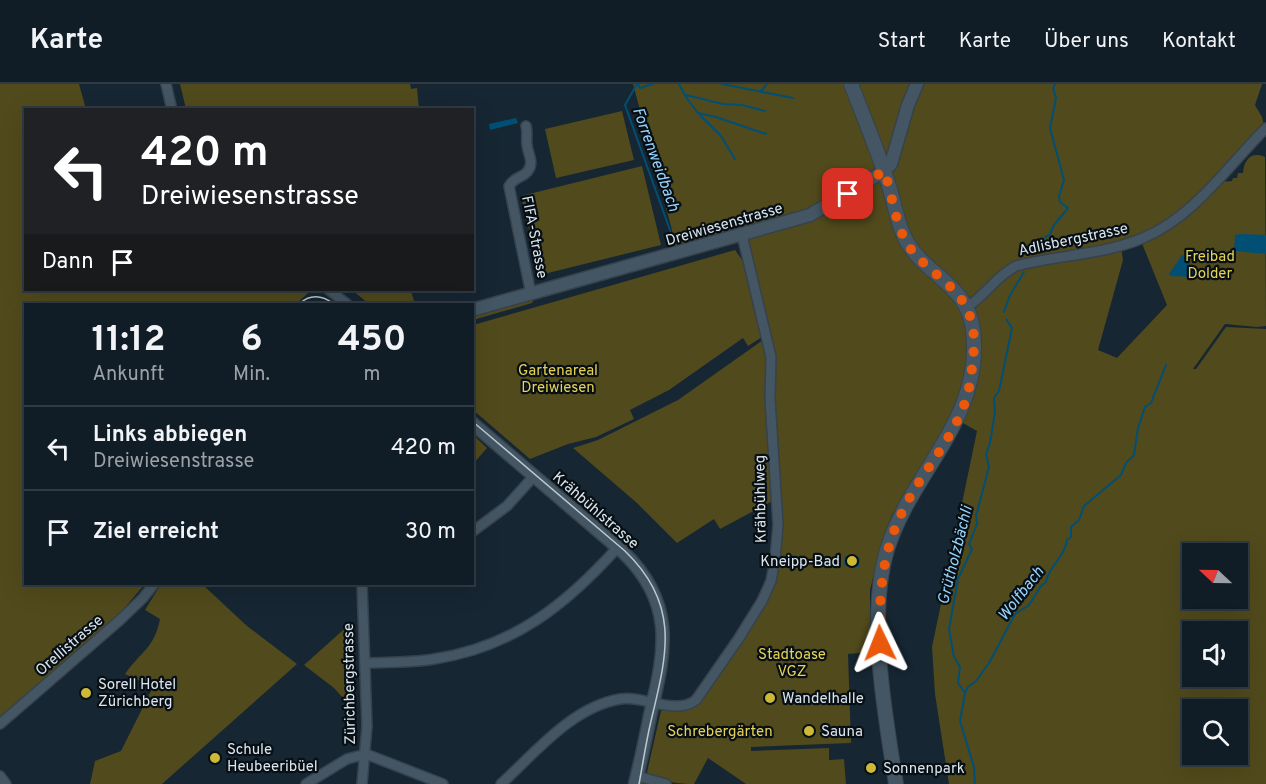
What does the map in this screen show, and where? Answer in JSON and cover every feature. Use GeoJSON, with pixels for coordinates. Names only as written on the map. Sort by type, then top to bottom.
{"type":"FeatureCollection","features":[{"type":"Feature","properties":{"kind":"main road"},"geometry":{"type":"LineString","coordinates":[[850,84],[884,171],[900,228],[907,243],[916,255],[946,280],[966,307],[973,330],[974,348],[970,385],[964,405],[956,423],[903,510],[889,543],[882,574],[879,611],[882,686],[896,784]]}},
{"type":"Feature","properties":{"kind":"street"},"geometry":{"type":"LineString","coordinates":[[166,84],[172,108]]}},
{"type":"Feature","properties":{"kind":"street"},"geometry":{"type":"LineString","coordinates":[[884,171],[893,160],[908,105],[917,84]]}},
{"type":"Feature","properties":{"kind":"street","name":"FIFA-Strasse"},"geometry":{"type":"LineString","coordinates":[[526,126],[528,129],[527,145],[532,161],[530,170],[514,179],[509,186],[531,294]]}},
{"type":"Feature","properties":{"kind":"street","name":"Adlisbergstrasse"},"geometry":{"type":"LineString","coordinates":[[966,307],[1001,275],[1016,266],[1120,246],[1160,229],[1193,204],[1266,128]]}},
{"type":"Feature","properties":{"kind":"street","name":"Dreiwiesenstrasse"},"geometry":{"type":"LineString","coordinates":[[474,309],[810,215],[884,171]]}},
{"type":"Feature","properties":{"kind":"street","name":"Krähbühlweg"},"geometry":{"type":"LineString","coordinates":[[501,784],[560,730],[581,714],[603,703],[622,699],[679,707],[696,700],[739,638],[762,601],[771,581],[778,525],[770,399],[771,357],[742,235]]}},
{"type":"Feature","properties":{"kind":"street"},"geometry":{"type":"LineString","coordinates":[[330,291],[346,303]]}},
{"type":"Feature","properties":{"kind":"street","name":"Krähbühlstrasse"},"geometry":{"type":"LineString","coordinates":[[474,425],[618,547],[646,579],[655,597],[662,618],[664,654],[636,780]]}},
{"type":"Feature","properties":{"kind":"street"},"geometry":{"type":"LineString","coordinates":[[474,531],[507,506],[534,476]]}},
{"type":"Feature","properties":{"kind":"street"},"geometry":{"type":"LineString","coordinates":[[365,663],[432,660],[456,655],[502,639],[529,626],[560,605],[595,574],[618,547]]}},
{"type":"Feature","properties":{"kind":"street","name":"Orellistrasse"},"geometry":{"type":"LineString","coordinates":[[0,724],[120,620],[153,585]]}},
{"type":"Feature","properties":{"kind":"street","name":"Zürichbergstrasse"},"geometry":{"type":"LineString","coordinates":[[362,585],[367,726],[362,784]]}},
{"type":"Feature","properties":{"kind":"street"},"geometry":{"type":"LineString","coordinates":[[306,784],[347,759],[366,754],[443,784]]}},
{"type":"Feature","properties":{"kind":"street"},"geometry":{"type":"LineString","coordinates":[[0,776],[6,784]]}},
{"type":"Feature","properties":{"kind":"street"},"geometry":{"type":"LineString","coordinates":[[636,780],[666,784]]}},
{"type":"Feature","properties":{"kind":"green space"},"geometry":{"type":"Polygon","coordinates":[[[0,84],[79,84],[86,108],[24,108],[24,291],[303,291],[308,293],[297,303],[24,303],[24,585],[144,585],[109,626],[0,720],[0,84]]]}},
{"type":"Feature","properties":{"kind":"green space"},"geometry":{"type":"Polygon","coordinates":[[[180,84],[410,84],[411,89],[417,88],[419,108],[186,108],[180,84]]]}},
{"type":"Feature","properties":{"kind":"green space"},"geometry":{"type":"Polygon","coordinates":[[[633,84],[1262,84],[1255,105],[1264,125],[1227,166],[1199,195],[1170,219],[1151,230],[1120,240],[1123,260],[1098,350],[1117,358],[1167,305],[1141,241],[1219,182],[1232,181],[1233,178],[1237,178],[1238,173],[1243,173],[1249,158],[1256,155],[1265,157],[1266,326],[1225,324],[1193,369],[1196,369],[1226,327],[1266,329],[1266,784],[949,784],[935,694],[932,647],[977,431],[954,418],[892,515],[883,539],[870,590],[870,652],[848,654],[851,743],[751,747],[751,751],[829,748],[829,760],[844,759],[846,784],[746,784],[708,758],[694,784],[662,780],[647,772],[661,711],[667,707],[683,709],[764,602],[781,534],[773,358],[747,230],[677,249],[633,84]]]}},
{"type":"Feature","properties":{"kind":"green space"},"geometry":{"type":"Polygon","coordinates":[[[622,111],[634,160],[556,178],[545,129],[622,111]]]}},
{"type":"Feature","properties":{"kind":"green space"},"geometry":{"type":"Polygon","coordinates":[[[642,166],[661,245],[540,275],[521,196],[642,166]]]}},
{"type":"Feature","properties":{"kind":"green space","name":"Gartenareal Dreiwiesen"},"geometry":{"type":"Polygon","coordinates":[[[735,250],[743,261],[762,337],[748,346],[743,338],[669,390],[630,410],[634,419],[596,437],[568,444],[530,459],[474,411],[474,325],[735,250]]]}},
{"type":"Feature","properties":{"kind":"green space"},"geometry":{"type":"Polygon","coordinates":[[[353,291],[411,291],[415,303],[368,303],[353,291]]]}},
{"type":"Feature","properties":{"kind":"green space"},"geometry":{"type":"Polygon","coordinates":[[[535,297],[532,303],[474,320],[474,315],[535,297]]]}},
{"type":"Feature","properties":{"kind":"green space"},"geometry":{"type":"Polygon","coordinates":[[[763,340],[767,359],[776,499],[720,529],[714,519],[677,543],[637,503],[573,448],[598,440],[678,400],[763,340]]]}},
{"type":"Feature","properties":{"kind":"green space"},"geometry":{"type":"Polygon","coordinates":[[[474,436],[487,448],[474,463],[474,436]]]}},
{"type":"Feature","properties":{"kind":"green space"},"geometry":{"type":"Polygon","coordinates":[[[160,585],[203,585],[247,626],[297,664],[162,784],[90,784],[95,761],[121,751],[153,687],[125,674],[151,644],[157,629],[160,619],[145,610],[160,585]]]}},
{"type":"Feature","properties":{"kind":"green space"},"geometry":{"type":"Polygon","coordinates":[[[351,623],[353,709],[334,688],[304,665],[351,623]]]}},
{"type":"Feature","properties":{"kind":"water"},"geometry":{"type":"Polygon","coordinates":[[[516,118],[518,123],[490,130],[489,124],[516,118]]]}},
{"type":"Feature","properties":{"kind":"water"},"geometry":{"type":"Polygon","coordinates":[[[1235,235],[1266,235],[1266,254],[1234,251],[1235,235]]]}},
{"type":"Feature","properties":{"kind":"water"},"geometry":{"type":"Polygon","coordinates":[[[1182,255],[1186,256],[1195,275],[1192,277],[1169,274],[1182,255]]]}},
{"type":"Feature","properties":{"kind":"water","name":"Kneipp-Bad"},"geometry":{"type":"Polygon","coordinates":[[[845,556],[860,557],[859,567],[844,565],[845,556]]]}},
{"type":"Feature","properties":{"kind":"waterway","name":"Forrenweidbach"},"geometry":{"type":"LineString","coordinates":[[637,84],[625,105],[675,244]]}},
{"type":"Feature","properties":{"kind":"waterway"},"geometry":{"type":"LineString","coordinates":[[638,84],[640,88],[653,84]]}},
{"type":"Feature","properties":{"kind":"waterway"},"geometry":{"type":"LineString","coordinates":[[679,84],[698,113],[721,136],[735,159]]}},
{"type":"Feature","properties":{"kind":"waterway"},"geometry":{"type":"LineString","coordinates":[[722,84],[793,98]]}},
{"type":"Feature","properties":{"kind":"waterway"},"geometry":{"type":"LineString","coordinates":[[760,92],[767,84]]}},
{"type":"Feature","properties":{"kind":"waterway","name":"Grütholzbächli"},"geometry":{"type":"LineString","coordinates":[[1037,250],[1042,240],[1050,234],[1054,225],[1068,208],[1060,202],[1059,196],[1064,180],[1050,128],[1056,98],[1053,88],[1055,84]]}},
{"type":"Feature","properties":{"kind":"waterway"},"geometry":{"type":"LineString","coordinates":[[686,95],[765,111]]}},
{"type":"Feature","properties":{"kind":"waterway"},"geometry":{"type":"LineString","coordinates":[[698,113],[766,134]]}},
{"type":"Feature","properties":{"kind":"waterway","name":"Grütholzbächli"},"geometry":{"type":"LineString","coordinates":[[1004,312],[1010,295],[1024,272]]}},
{"type":"Feature","properties":{"kind":"waterway","name":"Grütholzbächli"},"geometry":{"type":"LineString","coordinates":[[965,693],[958,683],[960,667],[954,657],[949,629],[958,579],[972,549],[969,544],[977,524],[976,516],[989,467],[986,454],[995,412],[994,398],[999,391],[1012,328],[1006,319]]}},
{"type":"Feature","properties":{"kind":"waterway","name":"Wolfbach"},"geometry":{"type":"LineString","coordinates":[[975,784],[974,767],[960,721],[965,693],[989,663],[1015,614],[1029,605],[1046,582],[1067,540],[1071,537],[1071,527],[1079,520],[1084,506],[1121,475],[1126,463],[1134,455],[1138,428],[1145,407],[1151,403],[1166,365]]}},
{"type":"Feature","properties":{"kind":"tram line"},"geometry":{"type":"LineString","coordinates":[[301,303],[312,297],[332,303]]}},
{"type":"Feature","properties":{"kind":"tram line"},"geometry":{"type":"LineString","coordinates":[[474,423],[625,551],[643,571],[655,591],[662,611],[665,652],[639,784]]}},
{"type":"Feature","properties":{"kind":"place","name":"Kneipp-Bad"},"geometry":{"type":"Point","coordinates":[852,561]}},
{"type":"Feature","properties":{"kind":"place","name":"Sorell Hotel Zürichberg"},"geometry":{"type":"Point","coordinates":[86,693]}},
{"type":"Feature","properties":{"kind":"place","name":"Wandelhalle"},"geometry":{"type":"Point","coordinates":[770,698]}},
{"type":"Feature","properties":{"kind":"place","name":"Sauna"},"geometry":{"type":"Point","coordinates":[809,731]}},
{"type":"Feature","properties":{"kind":"place","name":"Schule Heubeeribüel"},"geometry":{"type":"Point","coordinates":[215,758]}},
{"type":"Feature","properties":{"kind":"place","name":"Sonnenpark"},"geometry":{"type":"Point","coordinates":[871,768]}},
{"type":"Feature","properties":{"kind":"route"},"geometry":{"type":"LineString","coordinates":[[848,194],[884,171],[903,236],[916,255],[946,280],[963,300],[971,319],[974,339],[970,385],[964,405],[956,423],[907,501],[889,543],[880,583],[880,643]]}},
{"type":"Feature","properties":{"kind":"park label","name":"Freibad Dolder"},"geometry":{"type":"Point","coordinates":[1210,264]}},
{"type":"Feature","properties":{"kind":"park label","name":"Stadtoase VGZ"},"geometry":{"type":"Point","coordinates":[792,662]}},
{"type":"Feature","properties":{"kind":"park label","name":"Schrebergärten"},"geometry":{"type":"Point","coordinates":[720,731]}}]}
